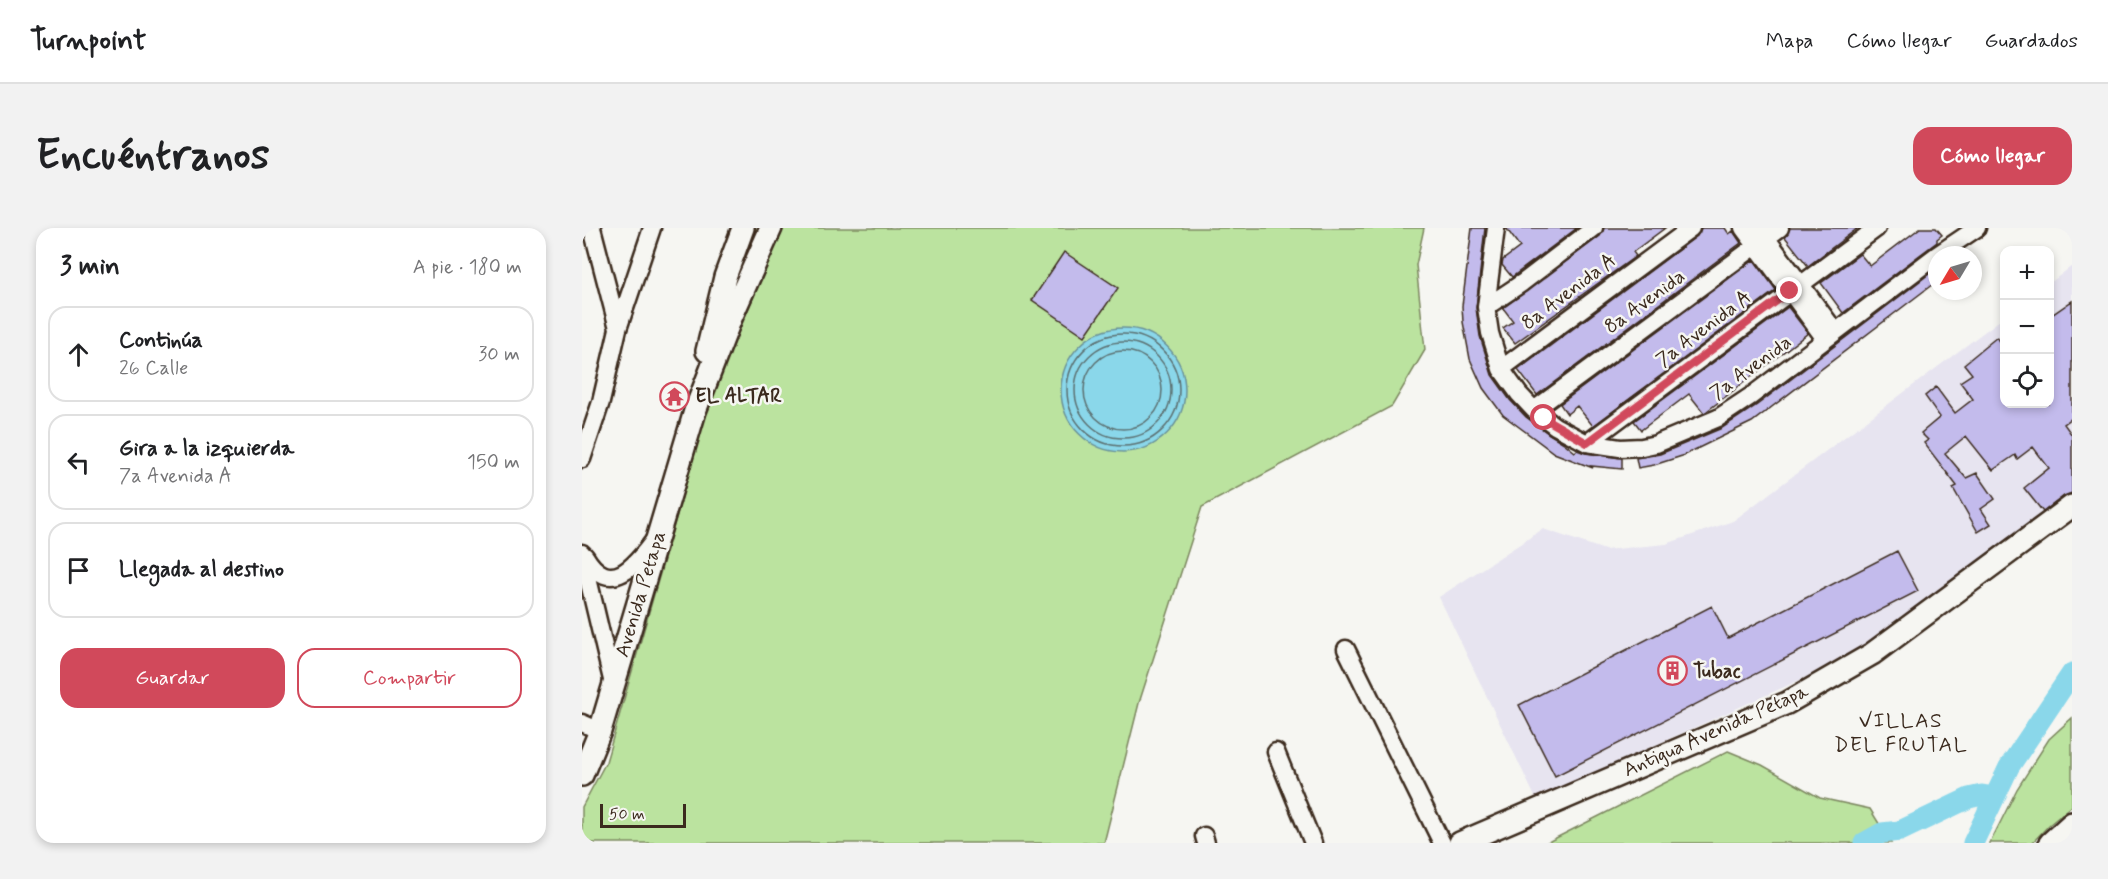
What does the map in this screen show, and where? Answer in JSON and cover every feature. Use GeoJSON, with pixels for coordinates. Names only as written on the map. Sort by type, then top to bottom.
{"type":"FeatureCollection","features":[{"type":"Feature","properties":{"kind":"main road","name":"Avenida Petapa"},"geometry":{"type":"LineString","coordinates":[[582,775],[591,727],[614,684],[659,534],[695,411],[725,277],[743,228]]}},
{"type":"Feature","properties":{"kind":"main road","name":"Avenida Petapa"},"geometry":{"type":"LineString","coordinates":[[695,411],[731,318],[771,228]]}},
{"type":"Feature","properties":{"kind":"main road","name":"Antigua Avenida Petapa"},"geometry":{"type":"LineString","coordinates":[[1460,843],[1787,703],[1872,654],[2072,506]]}},
{"type":"Feature","properties":{"kind":"main road"},"geometry":{"type":"LineString","coordinates":[[2050,843],[2072,823]]}},
{"type":"Feature","properties":{"kind":"street"},"geometry":{"type":"LineString","coordinates":[[592,228],[618,329]]}},
{"type":"Feature","properties":{"kind":"street"},"geometry":{"type":"LineString","coordinates":[[582,459],[601,402],[618,329],[652,228]]}},
{"type":"Feature","properties":{"kind":"street"},"geometry":{"type":"LineString","coordinates":[[1486,307],[1522,283],[1594,228]]}},
{"type":"Feature","properties":{"kind":"street","name":"8a Avenida A"},"geometry":{"type":"LineString","coordinates":[[1501,369],[1691,228]]}},
{"type":"Feature","properties":{"kind":"street"},"geometry":{"type":"LineString","coordinates":[[1743,228],[1766,235],[1796,287],[1830,335]]}},
{"type":"Feature","properties":{"kind":"street","name":"7a Avenida A"},"geometry":{"type":"LineString","coordinates":[[1587,443],[1876,228]]}},
{"type":"Feature","properties":{"kind":"street","name":"7a Avenida"},"geometry":{"type":"LineString","coordinates":[[1950,246],[1977,228]]}},
{"type":"Feature","properties":{"kind":"street","name":"7a Avenida"},"geometry":{"type":"LineString","coordinates":[[1498,230],[1486,307],[1490,333],[1501,369],[1534,410],[1555,426],[1587,443],[1620,448],[1642,447],[1664,441],[1718,418],[1751,396],[1928,261]]}},
{"type":"Feature","properties":{"kind":"street","name":"8a Avenida"},"geometry":{"type":"LineString","coordinates":[[1534,410],[1766,235]]}},
{"type":"Feature","properties":{"kind":"street"},"geometry":{"type":"LineString","coordinates":[[582,551],[598,572],[615,576],[631,567],[659,534]]}},
{"type":"Feature","properties":{"kind":"street"},"geometry":{"type":"LineString","coordinates":[[582,551],[614,684]]}},
{"type":"Feature","properties":{"kind":"street"},"geometry":{"type":"LineString","coordinates":[[1346,649],[1442,843]]}},
{"type":"Feature","properties":{"kind":"street"},"geometry":{"type":"LineString","coordinates":[[1276,752],[1313,843]]}},
{"type":"Feature","properties":{"kind":"shaded area"},"geometry":{"type":"Polygon","coordinates":[[[2072,266],[2072,493],[1886,637],[1811,675],[1536,799],[1439,597],[1543,529],[1605,550],[1666,544],[1733,521],[2000,320],[2000,408],[2054,408],[2054,280],[2072,266]]]}},
{"type":"Feature","properties":{"kind":"green space"},"geometry":{"type":"Polygon","coordinates":[[[755,228],[766,228],[724,317],[736,275],[755,228]]]}},
{"type":"Feature","properties":{"kind":"green space"},"geometry":{"type":"Polygon","coordinates":[[[783,228],[1424,228],[1416,265],[1425,350],[1392,406],[1202,507],[1139,703],[1104,843],[582,843],[582,807],[606,762],[711,396],[783,228]]]}},
{"type":"Feature","properties":{"kind":"green space"},"geometry":{"type":"Polygon","coordinates":[[[2072,718],[2072,806],[2032,843],[1990,843],[2017,789],[2049,739],[2072,718]]]}},
{"type":"Feature","properties":{"kind":"green space"},"geometry":{"type":"Polygon","coordinates":[[[1728,751],[1762,765],[1820,798],[1870,809],[1891,843],[1546,843],[1728,751]]]}},
{"type":"Feature","properties":{"kind":"water"},"geometry":{"type":"Polygon","coordinates":[[[1123,328],[1147,333],[1167,346],[1180,366],[1185,390],[1180,414],[1167,434],[1147,447],[1123,452],[1099,447],[1079,434],[1066,414],[1061,390],[1066,366],[1079,346],[1099,333],[1123,328]]]}},
{"type":"Feature","properties":{"kind":"building"},"geometry":{"type":"Polygon","coordinates":[[[1472,228],[1485,228],[1476,308],[1480,336],[1492,375],[1526,417],[1549,434],[1575,452],[1577,450],[1622,458],[1622,469],[1591,466],[1593,468],[1554,453],[1503,415],[1483,388],[1470,359],[1463,322],[1462,306],[1472,228]]]}},
{"type":"Feature","properties":{"kind":"building"},"geometry":{"type":"Polygon","coordinates":[[[1506,228],[1577,228],[1512,277],[1502,265],[1503,260],[1520,247],[1506,228]]]}},
{"type":"Feature","properties":{"kind":"building"},"geometry":{"type":"Polygon","coordinates":[[[1604,228],[1665,228],[1633,252],[1636,256],[1515,343],[1503,328],[1513,321],[1503,308],[1600,236],[1604,228]]]}},
{"type":"Feature","properties":{"kind":"building"},"geometry":{"type":"Polygon","coordinates":[[[1701,228],[1725,228],[1729,234],[1733,231],[1741,243],[1537,395],[1518,370],[1697,236],[1701,228]]]}},
{"type":"Feature","properties":{"kind":"building"},"geometry":{"type":"Polygon","coordinates":[[[1790,228],[1858,228],[1808,266],[1785,237],[1790,228]]]}},
{"type":"Feature","properties":{"kind":"building"},"geometry":{"type":"Polygon","coordinates":[[[1920,228],[1936,228],[1942,235],[1937,242],[1928,246],[1928,249],[1843,313],[1821,283],[1860,254],[1870,266],[1920,228]]]}},
{"type":"Feature","properties":{"kind":"building"},"geometry":{"type":"Polygon","coordinates":[[[1064,252],[1118,288],[1085,336],[1032,300],[1064,252]]]}},
{"type":"Feature","properties":{"kind":"building"},"geometry":{"type":"Polygon","coordinates":[[[1754,260],[1776,290],[1593,426],[1577,406],[1567,414],[1560,404],[1754,260]]]}},
{"type":"Feature","properties":{"kind":"building"},"geometry":{"type":"Polygon","coordinates":[[[1928,275],[1928,288],[1752,422],[1682,456],[1638,468],[1636,458],[1660,454],[1722,428],[1757,405],[1928,275]]]}},
{"type":"Feature","properties":{"kind":"building"},"geometry":{"type":"Polygon","coordinates":[[[2072,301],[2072,418],[2064,424],[2072,435],[2072,493],[2064,496],[2043,512],[2024,488],[2049,468],[2033,447],[2017,459],[2015,455],[1993,470],[1966,436],[1945,453],[1966,478],[1977,473],[1995,499],[1981,509],[1991,524],[1978,532],[1953,488],[1957,486],[1924,443],[1928,440],[1921,433],[1940,417],[1925,396],[1936,387],[1955,413],[1973,399],[1960,382],[1972,374],[1964,364],[1997,337],[2000,341],[2000,408],[2054,408],[2054,314],[2072,301]]]}},
{"type":"Feature","properties":{"kind":"building"},"geometry":{"type":"Polygon","coordinates":[[[1788,307],[1808,333],[1704,413],[1689,394],[1641,430],[1634,421],[1788,307]]]}},
{"type":"Feature","properties":{"kind":"building","name":"Tubac"},"geometry":{"type":"Polygon","coordinates":[[[1897,551],[1918,591],[1555,776],[1519,705],[1712,606],[1728,638],[1897,551]]]}},
{"type":"Feature","properties":{"kind":"waterway"},"geometry":{"type":"LineString","coordinates":[[1973,843],[2009,767],[2072,673]]}},
{"type":"Feature","properties":{"kind":"waterway"},"geometry":{"type":"LineString","coordinates":[[1864,843],[1882,833],[1900,831],[1969,798],[1982,795],[1994,797]]}},
{"type":"Feature","properties":{"kind":"place","name":"EL ALTAR"},"geometry":{"type":"Point","coordinates":[674,396]}},
{"type":"Feature","properties":{"kind":"place","name":"Tubac"},"geometry":{"type":"Point","coordinates":[1672,671]}},
{"type":"Feature","properties":{"kind":"district","name":"VILLAS DEL FRUTAL"},"geometry":{"type":"Point","coordinates":[1901,733]}},
{"type":"Feature","properties":{"kind":"route"},"geometry":{"type":"LineString","coordinates":[[1544,418],[1566,433],[1587,443],[1790,291]]}}]}
